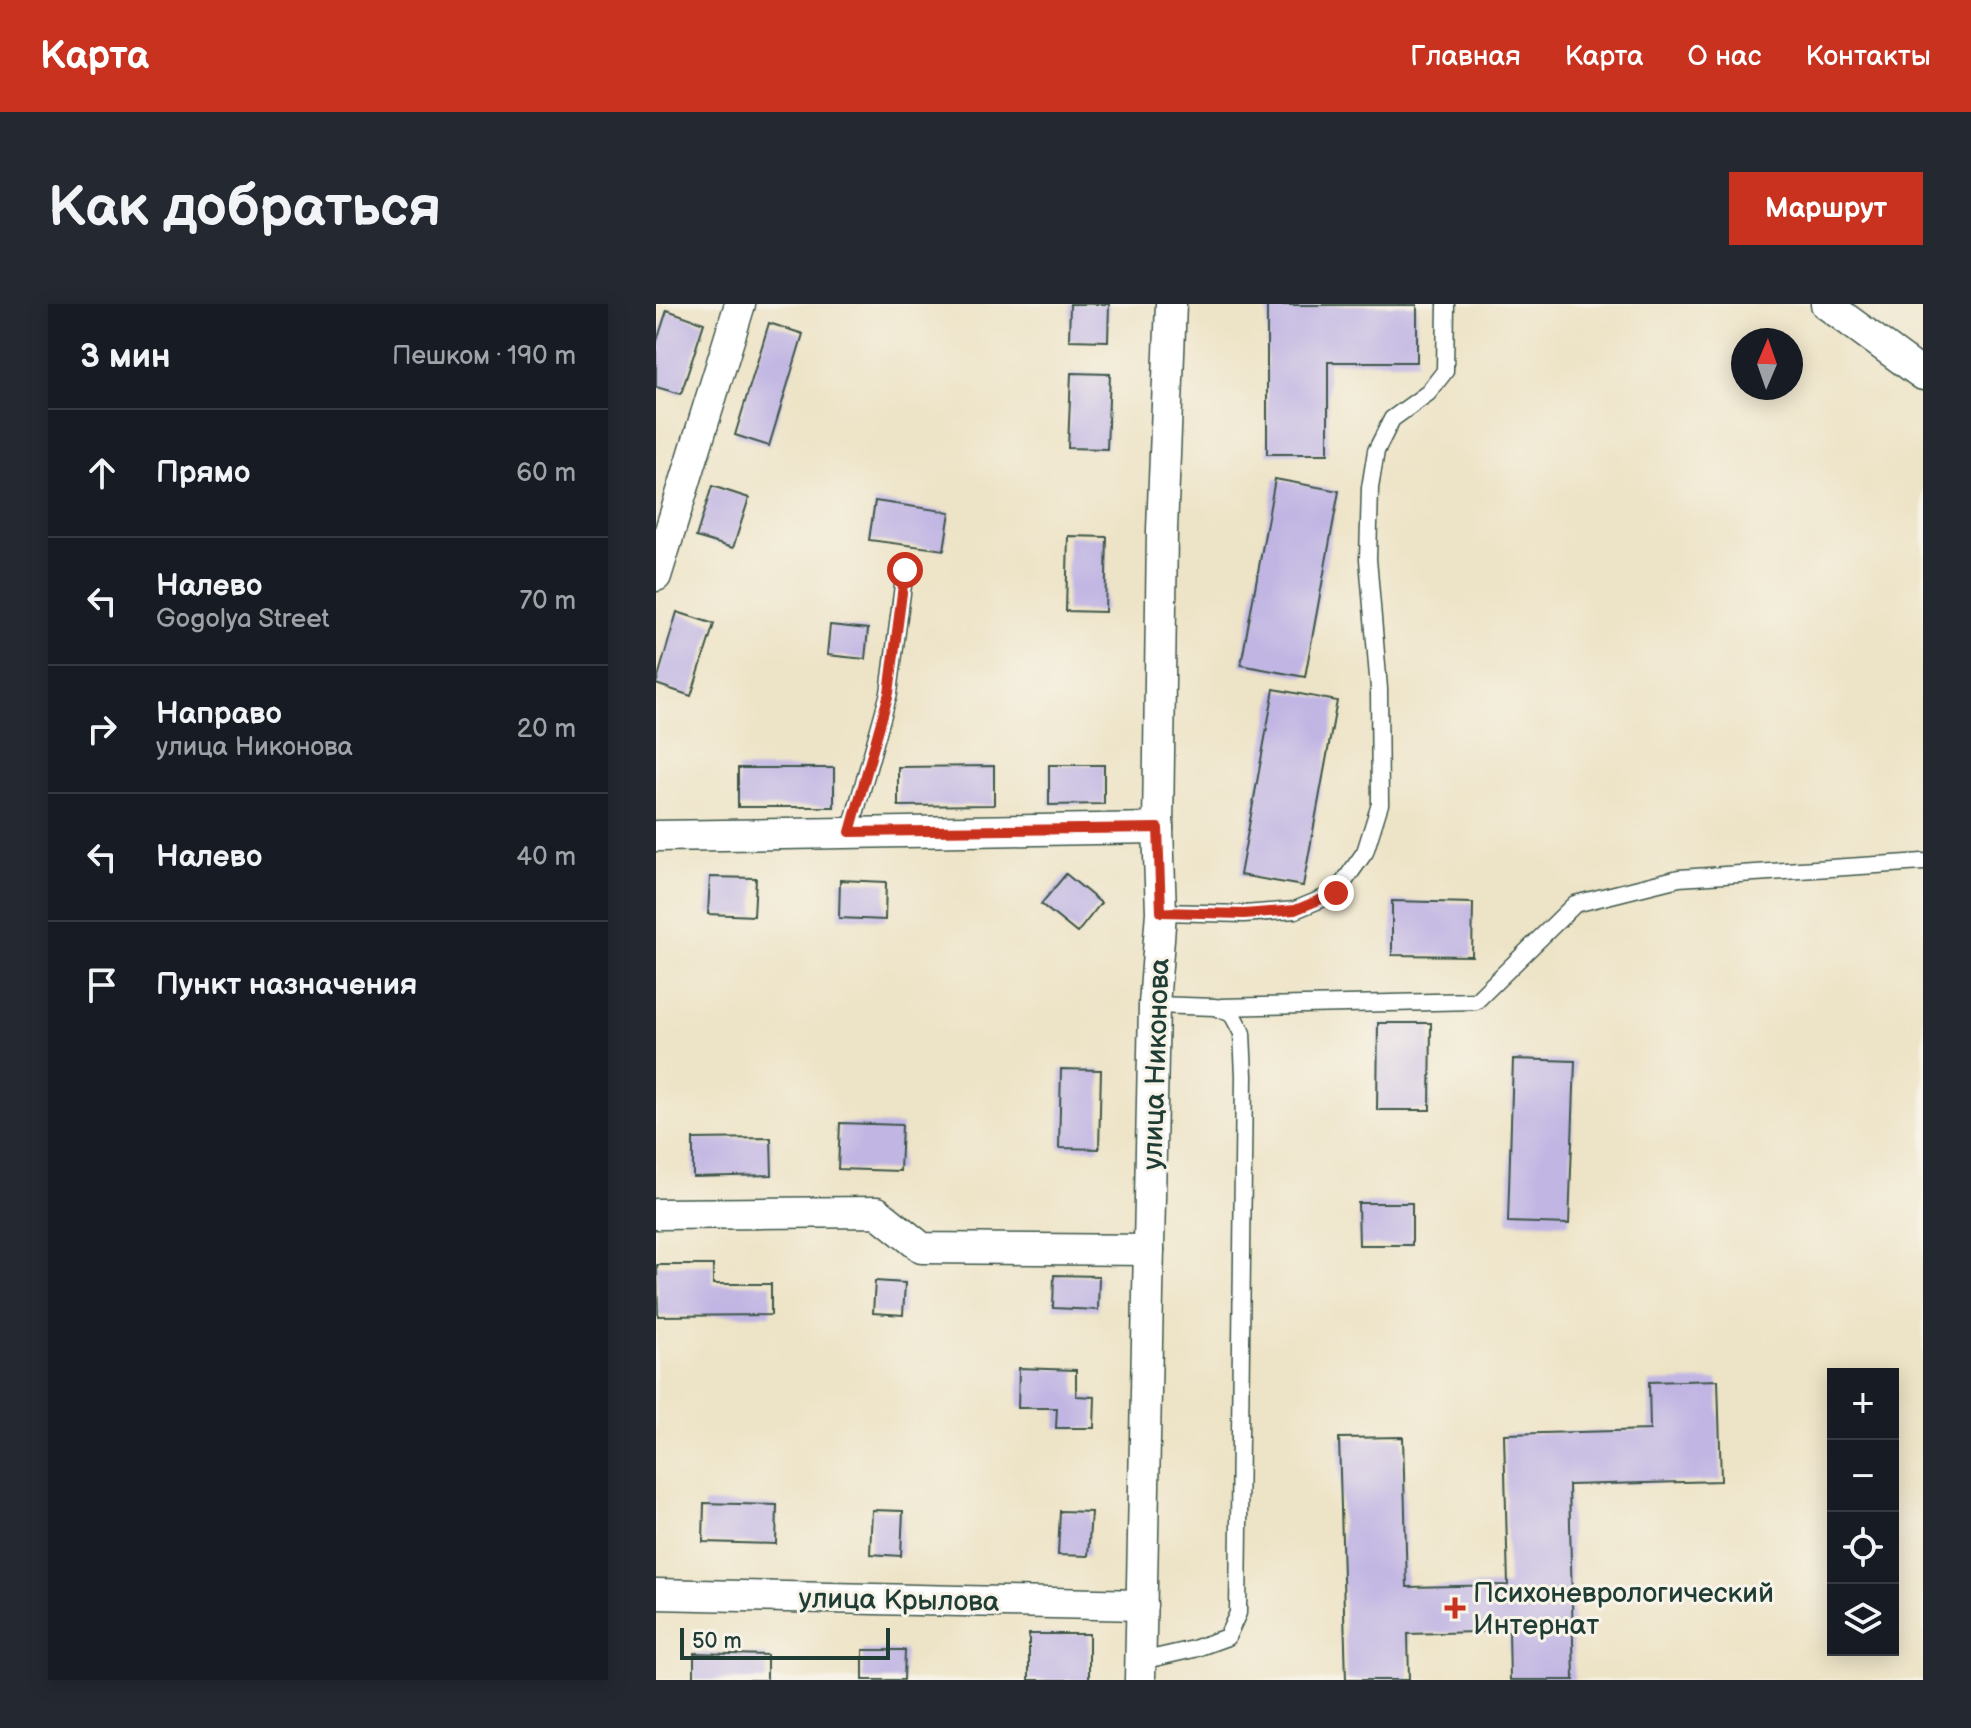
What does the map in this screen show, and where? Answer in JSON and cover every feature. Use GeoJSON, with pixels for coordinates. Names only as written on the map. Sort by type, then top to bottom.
{"type":"FeatureCollection","features":[{"type":"Feature","properties":{"kind":"street"},"geometry":{"type":"LineString","coordinates":[[656,576],[740,304]]}},
{"type":"Feature","properties":{"kind":"street","name":"улица Никонова"},"geometry":{"type":"LineString","coordinates":[[1140,1671],[1154,1005],[1161,912],[1158,828],[1162,530],[1171,304]]}},
{"type":"Feature","properties":{"kind":"street"},"geometry":{"type":"LineString","coordinates":[[1826,304],[1923,375]]}},
{"type":"Feature","properties":{"kind":"street"},"geometry":{"type":"LineString","coordinates":[[656,836],[1158,828]]}},
{"type":"Feature","properties":{"kind":"street"},"geometry":{"type":"LineString","coordinates":[[656,1214],[877,1212],[922,1248],[1149,1250]]}},
{"type":"Feature","properties":{"kind":"street","name":"улица Крылова"},"geometry":{"type":"LineString","coordinates":[[656,1594],[1142,1605]]}},
{"type":"Feature","properties":{"kind":"lane"},"geometry":{"type":"LineString","coordinates":[[1161,912],[1244,914],[1295,910],[1336,893],[1365,852],[1380,804],[1379,689],[1368,559],[1370,488],[1376,451],[1392,419],[1428,393],[1445,371],[1446,304]]}},
{"type":"Feature","properties":{"kind":"lane"},"geometry":{"type":"LineString","coordinates":[[850,832],[889,693],[905,570]]}},
{"type":"Feature","properties":{"kind":"lane"},"geometry":{"type":"LineString","coordinates":[[1154,1005],[1215,1007],[1476,1001],[1575,904],[1679,878],[1923,862]]}},
{"type":"Feature","properties":{"kind":"lane"},"geometry":{"type":"LineString","coordinates":[[1140,1671],[1227,1637],[1238,1613],[1244,1076],[1242,1033],[1232,1014],[1215,1007]]}},
{"type":"Feature","properties":{"kind":"building"},"geometry":{"type":"Polygon","coordinates":[[[1070,304],[1109,304],[1108,341],[1069,340],[1070,304]]]}},
{"type":"Feature","properties":{"kind":"building"},"geometry":{"type":"Polygon","coordinates":[[[1267,305],[1417,305],[1417,362],[1328,362],[1328,454],[1267,454],[1267,305]]]}},
{"type":"Feature","properties":{"kind":"building"},"geometry":{"type":"Polygon","coordinates":[[[667,310],[704,323],[681,394],[656,387],[656,344],[667,310]]]}},
{"type":"Feature","properties":{"kind":"building"},"geometry":{"type":"Polygon","coordinates":[[[769,323],[803,334],[769,446],[735,435],[769,323]]]}},
{"type":"Feature","properties":{"kind":"building"},"geometry":{"type":"Polygon","coordinates":[[[1071,373],[1110,374],[1107,449],[1068,448],[1071,373]]]}},
{"type":"Feature","properties":{"kind":"building"},"geometry":{"type":"Polygon","coordinates":[[[1275,479],[1339,491],[1305,677],[1241,665],[1275,479]]]}},
{"type":"Feature","properties":{"kind":"building"},"geometry":{"type":"Polygon","coordinates":[[[712,486],[749,498],[733,548],[696,537],[712,486]]]}},
{"type":"Feature","properties":{"kind":"building"},"geometry":{"type":"Polygon","coordinates":[[[875,501],[950,512],[944,550],[869,540],[875,501]]]}},
{"type":"Feature","properties":{"kind":"building"},"geometry":{"type":"Polygon","coordinates":[[[1068,536],[1107,537],[1105,612],[1066,611],[1068,536]]]}},
{"type":"Feature","properties":{"kind":"building"},"geometry":{"type":"Polygon","coordinates":[[[677,612],[714,624],[691,696],[656,684],[677,612]]]}},
{"type":"Feature","properties":{"kind":"building"},"geometry":{"type":"Polygon","coordinates":[[[830,625],[868,629],[865,659],[827,655],[830,625]]]}},
{"type":"Feature","properties":{"kind":"building"},"geometry":{"type":"Polygon","coordinates":[[[1274,689],[1337,701],[1303,886],[1240,875],[1274,689]]]}},
{"type":"Feature","properties":{"kind":"building"},"geometry":{"type":"Polygon","coordinates":[[[1049,765],[1104,765],[1104,804],[1049,805],[1049,765]]]}},
{"type":"Feature","properties":{"kind":"building"},"geometry":{"type":"Polygon","coordinates":[[[994,766],[994,805],[898,806],[898,767],[994,766]]]}},
{"type":"Feature","properties":{"kind":"building"},"geometry":{"type":"Polygon","coordinates":[[[738,768],[834,768],[834,807],[738,807],[738,768]]]}},
{"type":"Feature","properties":{"kind":"building"},"geometry":{"type":"Polygon","coordinates":[[[1066,874],[1101,903],[1077,933],[1041,904],[1066,874]]]}},
{"type":"Feature","properties":{"kind":"building"},"geometry":{"type":"Polygon","coordinates":[[[710,877],[756,878],[754,916],[708,914],[710,877]]]}},
{"type":"Feature","properties":{"kind":"building"},"geometry":{"type":"Polygon","coordinates":[[[840,880],[886,882],[885,920],[839,918],[840,880]]]}},
{"type":"Feature","properties":{"kind":"building"},"geometry":{"type":"Polygon","coordinates":[[[1392,901],[1473,903],[1472,956],[1392,955],[1392,901]]]}},
{"type":"Feature","properties":{"kind":"building"},"geometry":{"type":"Polygon","coordinates":[[[1378,1023],[1431,1023],[1430,1110],[1377,1110],[1378,1023]]]}},
{"type":"Feature","properties":{"kind":"building"},"geometry":{"type":"Polygon","coordinates":[[[1513,1059],[1575,1061],[1569,1224],[1508,1222],[1513,1059]]]}},
{"type":"Feature","properties":{"kind":"building"},"geometry":{"type":"Polygon","coordinates":[[[1061,1069],[1101,1070],[1099,1149],[1059,1148],[1061,1069]]]}},
{"type":"Feature","properties":{"kind":"building"},"geometry":{"type":"Polygon","coordinates":[[[840,1123],[902,1125],[900,1171],[838,1169],[840,1123]]]}},
{"type":"Feature","properties":{"kind":"building"},"geometry":{"type":"Polygon","coordinates":[[[771,1138],[772,1175],[693,1177],[693,1139],[771,1138]]]}},
{"type":"Feature","properties":{"kind":"building"},"geometry":{"type":"Polygon","coordinates":[[[1358,1203],[1412,1203],[1412,1245],[1359,1245],[1358,1203]]]}},
{"type":"Feature","properties":{"kind":"building"},"geometry":{"type":"Polygon","coordinates":[[[657,1265],[713,1265],[713,1284],[771,1284],[771,1315],[658,1316],[657,1265]]]}},
{"type":"Feature","properties":{"kind":"building"},"geometry":{"type":"Polygon","coordinates":[[[1054,1275],[1099,1276],[1098,1310],[1053,1308],[1054,1275]]]}},
{"type":"Feature","properties":{"kind":"building"},"geometry":{"type":"Polygon","coordinates":[[[875,1281],[905,1283],[903,1315],[873,1313],[875,1281]]]}},
{"type":"Feature","properties":{"kind":"building"},"geometry":{"type":"Polygon","coordinates":[[[1019,1368],[1076,1370],[1076,1396],[1095,1397],[1094,1428],[1056,1428],[1057,1408],[1018,1408],[1019,1368]]]}},
{"type":"Feature","properties":{"kind":"building"},"geometry":{"type":"Polygon","coordinates":[[[1718,1380],[1721,1481],[1569,1485],[1574,1680],[1510,1680],[1509,1631],[1408,1634],[1409,1680],[1346,1680],[1339,1438],[1403,1437],[1407,1587],[1508,1585],[1504,1434],[1650,1430],[1649,1382],[1718,1380]]]}},
{"type":"Feature","properties":{"kind":"building"},"geometry":{"type":"Polygon","coordinates":[[[704,1503],[777,1505],[776,1544],[703,1542],[704,1503]]]}},
{"type":"Feature","properties":{"kind":"building"},"geometry":{"type":"Polygon","coordinates":[[[872,1510],[903,1511],[901,1556],[870,1554],[872,1510]]]}},
{"type":"Feature","properties":{"kind":"building"},"geometry":{"type":"Polygon","coordinates":[[[1060,1511],[1091,1512],[1088,1556],[1058,1555],[1060,1511]]]}},
{"type":"Feature","properties":{"kind":"building"},"geometry":{"type":"Polygon","coordinates":[[[1029,1634],[1089,1634],[1089,1680],[1029,1680],[1029,1634]]]}},
{"type":"Feature","properties":{"kind":"building"},"geometry":{"type":"Polygon","coordinates":[[[863,1650],[905,1650],[904,1680],[863,1680],[863,1650]]]}},
{"type":"Feature","properties":{"kind":"building"},"geometry":{"type":"Polygon","coordinates":[[[694,1653],[767,1655],[767,1680],[694,1680],[694,1653]]]}},
{"type":"Feature","properties":{"kind":"place","name":"Психоневрологический Интернат"},"geometry":{"type":"Point","coordinates":[1455,1608]}},
{"type":"Feature","properties":{"kind":"route"},"geometry":{"type":"LineString","coordinates":[[905,570],[889,693],[850,832],[1158,828],[1161,912],[1244,914],[1295,910],[1336,893]]}}]}
